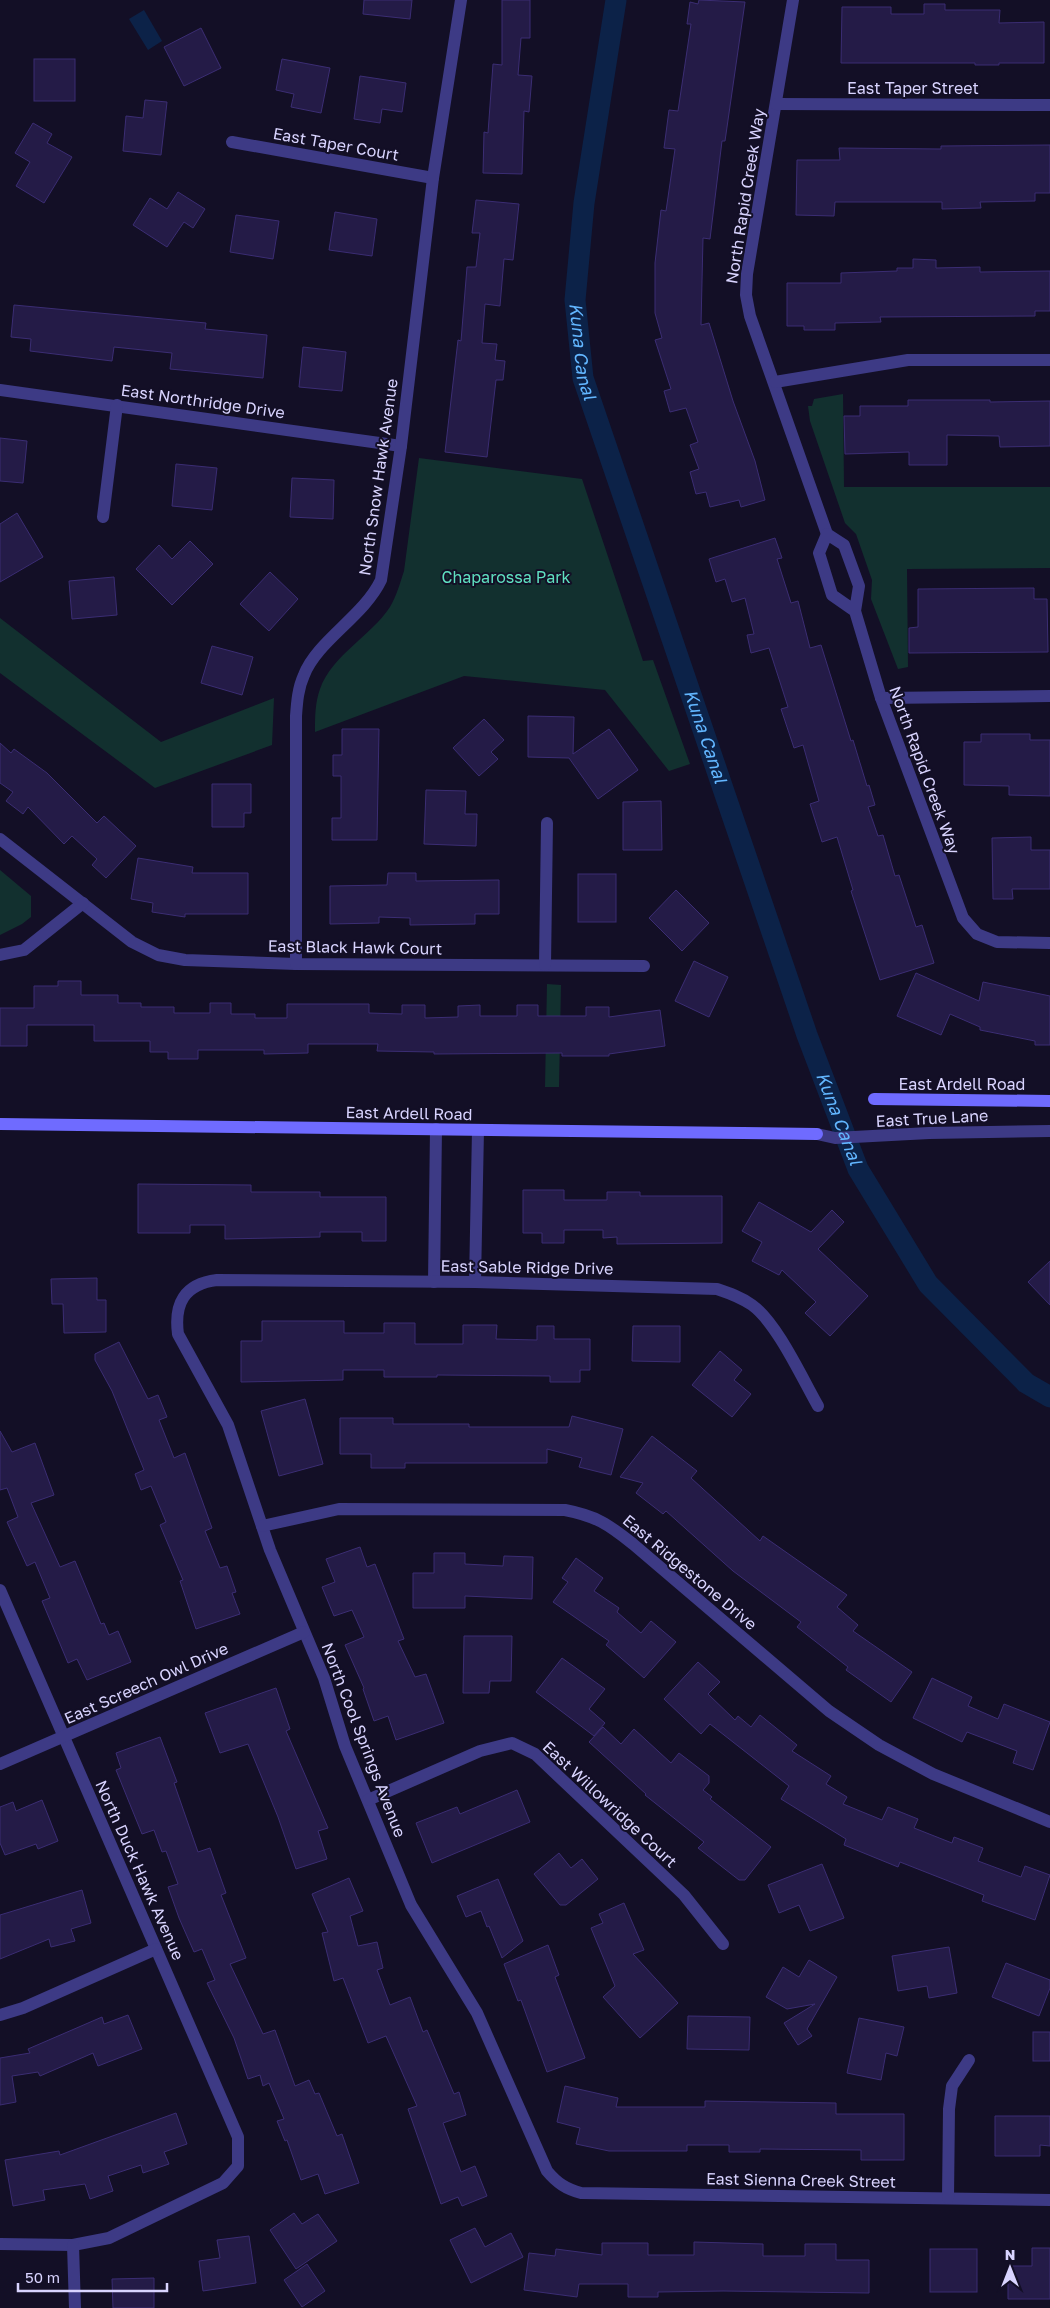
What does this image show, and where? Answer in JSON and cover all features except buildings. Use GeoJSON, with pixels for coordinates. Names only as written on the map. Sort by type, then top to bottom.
{"type":"FeatureCollection","features":[{"type":"Feature","properties":{"kind":"street","name":"North Snow Hawk Avenue"},"geometry":{"type":"LineString","coordinates":[[296,964],[296,716],[298,695],[304,673],[316,655],[374,595],[381,580],[400,446],[433,178],[461,0]]}},
{"type":"Feature","properties":{"kind":"street","name":"North Rapid Creek Way"},"geometry":{"type":"LineString","coordinates":[[794,0],[746,274],[746,295],[750,316],[775,382],[826,534],[844,546],[858,586],[855,611],[881,698],[962,918],[977,934],[997,942],[1050,943]]}},
{"type":"Feature","properties":{"kind":"street","name":"East Taper Street"},"geometry":{"type":"LineString","coordinates":[[776,104],[1050,105]]}},
{"type":"Feature","properties":{"kind":"street","name":"East Taper Court"},"geometry":{"type":"LineString","coordinates":[[232,142],[433,178]]}},
{"type":"Feature","properties":{"kind":"street"},"geometry":{"type":"LineString","coordinates":[[775,382],[908,360],[1050,360]]}},
{"type":"Feature","properties":{"kind":"street","name":"East Northridge Drive"},"geometry":{"type":"LineString","coordinates":[[0,390],[400,446]]}},
{"type":"Feature","properties":{"kind":"street"},"geometry":{"type":"LineString","coordinates":[[103,517],[116,405]]}},
{"type":"Feature","properties":{"kind":"street"},"geometry":{"type":"LineString","coordinates":[[826,534],[819,553],[832,595],[855,611]]}},
{"type":"Feature","properties":{"kind":"street"},"geometry":{"type":"LineString","coordinates":[[881,698],[1050,696]]}},
{"type":"Feature","properties":{"kind":"street"},"geometry":{"type":"LineString","coordinates":[[545,965],[547,823]]}},
{"type":"Feature","properties":{"kind":"street","name":"East Black Hawk Court"},"geometry":{"type":"LineString","coordinates":[[0,839],[132,942],[158,956],[184,960],[296,964],[644,966]]}},
{"type":"Feature","properties":{"kind":"street"},"geometry":{"type":"LineString","coordinates":[[0,955],[24,950],[83,903]]}},
{"type":"Feature","properties":{"kind":"street","name":"East Ardell Road"},"geometry":{"type":"LineString","coordinates":[[874,1099],[1050,1101]]}},
{"type":"Feature","properties":{"kind":"street","name":"East Ardell Road"},"geometry":{"type":"LineString","coordinates":[[0,1124],[817,1134]]}},
{"type":"Feature","properties":{"kind":"street"},"geometry":{"type":"LineString","coordinates":[[434,1282],[436,1130]]}},
{"type":"Feature","properties":{"kind":"street"},"geometry":{"type":"LineString","coordinates":[[475,1282],[478,1130]]}},
{"type":"Feature","properties":{"kind":"street","name":"East True Lane"},"geometry":{"type":"LineString","coordinates":[[817,1134],[835,1138],[859,1138],[929,1133],[1050,1131]]}},
{"type":"Feature","properties":{"kind":"street","name":"East Sable Ridge Drive"},"geometry":{"type":"LineString","coordinates":[[182,1298],[192,1288],[206,1281],[217,1280],[475,1282],[717,1289],[736,1295],[753,1305],[768,1320],[818,1406]]}},
{"type":"Feature","properties":{"kind":"street","name":"North Cool Springs Avenue"},"geometry":{"type":"LineString","coordinates":[[182,1298],[175,1318],[178,1334],[228,1425],[262,1526],[324,1678],[345,1746],[411,1905],[477,2012],[547,2171],[556,2181]]}},
{"type":"Feature","properties":{"kind":"street","name":"East Ridgestone Drive"},"geometry":{"type":"LineString","coordinates":[[262,1526],[338,1509],[565,1510],[592,1515],[613,1528],[633,1544],[829,1712],[872,1740],[933,1774],[1050,1822]]}},
{"type":"Feature","properties":{"kind":"street","name":"North Duck Hawk Avenue"},"geometry":{"type":"LineString","coordinates":[[0,1590],[238,2137],[238,2166],[223,2183],[109,2238],[73,2245]]}},
{"type":"Feature","properties":{"kind":"street","name":"East Screech Owl Drive"},"geometry":{"type":"LineString","coordinates":[[0,1764],[304,1632]]}},
{"type":"Feature","properties":{"kind":"street","name":"East Willowridge Court"},"geometry":{"type":"LineString","coordinates":[[368,1800],[480,1751],[512,1743],[535,1754],[684,1895],[723,1944]]}},
{"type":"Feature","properties":{"kind":"street"},"geometry":{"type":"LineString","coordinates":[[0,2015],[23,2008],[156,1948]]}},
{"type":"Feature","properties":{"kind":"street"},"geometry":{"type":"LineString","coordinates":[[948,2198],[949,2109],[952,2086],[968,2060]]}},
{"type":"Feature","properties":{"kind":"street","name":"East Sienna Creek Street"},"geometry":{"type":"LineString","coordinates":[[556,2181],[567,2189],[581,2194],[1050,2200]]}},
{"type":"Feature","properties":{"kind":"street"},"geometry":{"type":"LineString","coordinates":[[0,2244],[73,2245],[75,2308]]}},
{"type":"Feature","properties":{"kind":"green space"},"geometry":{"type":"Polygon","coordinates":[[[843,394],[844,487],[1050,487],[1050,568],[907,569],[908,667],[898,669],[871,599],[872,580],[856,534],[845,523],[810,421],[808,406],[812,406],[814,399],[843,394]]]}},
{"type":"Feature","properties":{"kind":"green space","name":"Chaparossa Park"},"geometry":{"type":"Polygon","coordinates":[[[419,458],[582,479],[643,661],[653,660],[690,764],[669,771],[605,690],[464,676],[315,732],[317,700],[326,677],[342,656],[382,617],[390,607],[396,594],[404,571],[419,458]]]}},
{"type":"Feature","properties":{"kind":"green space"},"geometry":{"type":"Polygon","coordinates":[[[0,618],[161,742],[274,698],[272,745],[155,788],[0,673],[0,618]]]}},
{"type":"Feature","properties":{"kind":"green space"},"geometry":{"type":"Polygon","coordinates":[[[0,870],[31,896],[31,917],[22,924],[0,935],[0,870]]]}},
{"type":"Feature","properties":{"kind":"green space"},"geometry":{"type":"Polygon","coordinates":[[[547,984],[561,985],[559,1087],[545,1087],[547,984]]]}},
{"type":"Feature","properties":{"kind":"water"},"geometry":{"type":"Polygon","coordinates":[[[144,10],[162,41],[148,50],[129,19],[144,10]]]}},
{"type":"Feature","properties":{"kind":"waterway","name":"Kuna Canal"},"geometry":{"type":"LineString","coordinates":[[616,0],[584,203],[575,300],[583,378],[807,1035],[858,1169],[928,1284],[1026,1383],[1050,1397]]}}]}
